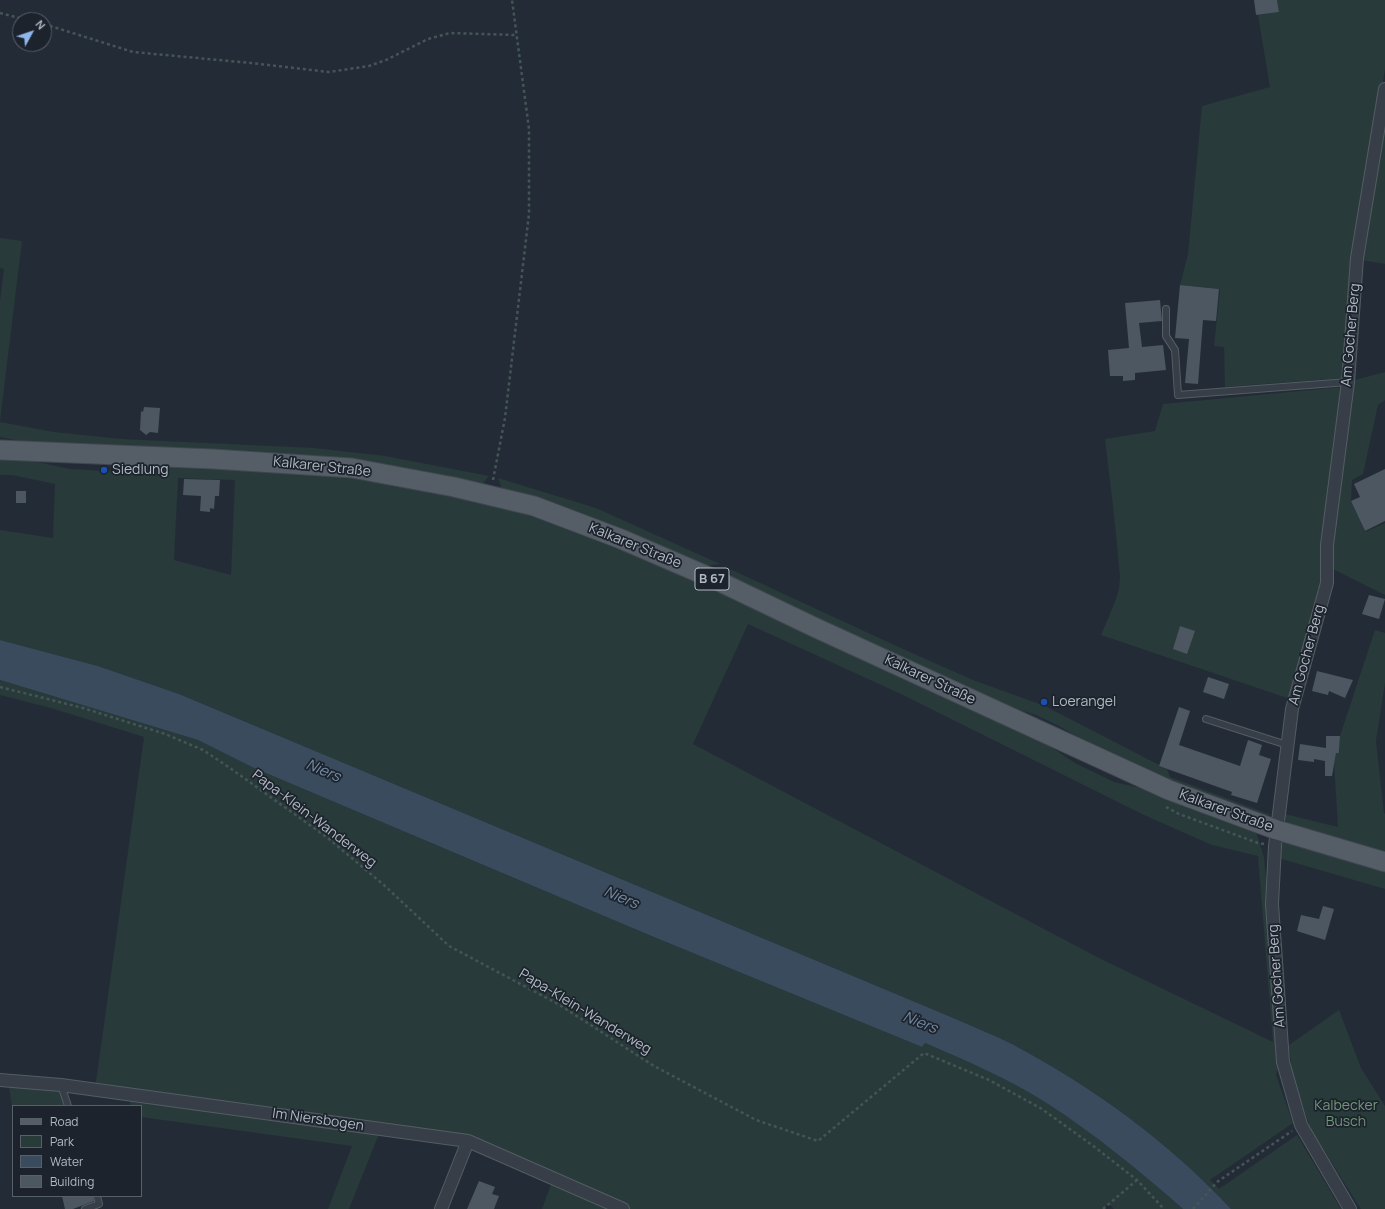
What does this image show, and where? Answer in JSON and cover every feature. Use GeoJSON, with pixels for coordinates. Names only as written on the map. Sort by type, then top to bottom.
{"type":"FeatureCollection","features":[{"type":"Feature","properties":{"kind":"main road","name":"Kalkarer Straße"},"geometry":{"type":"LineString","coordinates":[[0,450],[213,459],[352,468],[490,494],[534,506],[621,539],[716,580],[814,627],[1276,838],[1385,862]]}},
{"type":"Feature","properties":{"kind":"street","name":"Am Gocher Berg"},"geometry":{"type":"LineString","coordinates":[[1350,1209],[1301,1126],[1283,1062],[1272,904],[1276,838],[1292,709],[1327,583],[1327,545],[1348,382],[1357,258],[1385,89]]}},
{"type":"Feature","properties":{"kind":"street","name":"Im Niersbogen"},"geometry":{"type":"LineString","coordinates":[[0,1080],[61,1085],[468,1141],[623,1209]]}},
{"type":"Feature","properties":{"kind":"street"},"geometry":{"type":"LineString","coordinates":[[441,1209],[468,1141]]}},
{"type":"Feature","properties":{"kind":"lane"},"geometry":{"type":"LineString","coordinates":[[1166,309],[1166,336],[1175,350],[1178,395],[1348,382]]}},
{"type":"Feature","properties":{"kind":"lane"},"geometry":{"type":"LineString","coordinates":[[1206,719],[1287,745]]}},
{"type":"Feature","properties":{"kind":"lane"},"geometry":{"type":"LineString","coordinates":[[61,1085],[68,1105]]}},
{"type":"Feature","properties":{"kind":"lane"},"geometry":{"type":"LineString","coordinates":[[85,1209],[99,1204],[97,1197]]}},
{"type":"Feature","properties":{"kind":"path"},"geometry":{"type":"LineString","coordinates":[[490,494],[506,418],[530,214],[529,129],[515,35],[512,0]]}},
{"type":"Feature","properties":{"kind":"path"},"geometry":{"type":"LineString","coordinates":[[0,13],[12,16]]}},
{"type":"Feature","properties":{"kind":"path"},"geometry":{"type":"LineString","coordinates":[[52,27],[133,52],[329,72],[369,66],[386,60],[428,39],[450,33],[515,35]]}},
{"type":"Feature","properties":{"kind":"path","name":"Papa-Klein-Wanderweg"},"geometry":{"type":"LineString","coordinates":[[0,687],[83,708],[165,734],[203,750],[329,839],[385,886],[449,946],[558,1004],[654,1066],[756,1120],[818,1141],[924,1053],[990,1080],[1042,1110],[1092,1145],[1137,1180],[1164,1209]]}},
{"type":"Feature","properties":{"kind":"path"},"geometry":{"type":"LineString","coordinates":[[1165,807],[1179,814],[1258,843],[1276,838]]}},
{"type":"Feature","properties":{"kind":"path"},"geometry":{"type":"LineString","coordinates":[[1193,1209],[1217,1182],[1301,1126]]}},
{"type":"Feature","properties":{"kind":"path"},"geometry":{"type":"LineString","coordinates":[[1103,1209],[1137,1180]]}},
{"type":"Feature","properties":{"kind":"green space"},"geometry":{"type":"Polygon","coordinates":[[[1277,0],[1385,0],[1385,69],[1373,142],[1344,378],[1225,387],[1224,347],[1214,346],[1220,289],[1180,285],[1188,254],[1202,106],[1270,87],[1258,15],[1279,12],[1277,0]]]}},
{"type":"Feature","properties":{"kind":"green space"},"geometry":{"type":"Polygon","coordinates":[[[1385,112],[1385,264],[1361,260],[1385,112]]]}},
{"type":"Feature","properties":{"kind":"green space"},"geometry":{"type":"Polygon","coordinates":[[[0,238],[22,241],[0,421],[0,301],[4,269],[0,268],[0,238]]]}},
{"type":"Feature","properties":{"kind":"green space"},"geometry":{"type":"Polygon","coordinates":[[[1385,372],[1385,400],[1378,405],[1363,474],[1352,480],[1351,501],[1365,532],[1385,523],[1385,595],[1333,569],[1332,547],[1351,381],[1385,372]]]}},
{"type":"Feature","properties":{"kind":"green space"},"geometry":{"type":"Polygon","coordinates":[[[1343,387],[1318,602],[1296,668],[1290,699],[1101,635],[1115,602],[1119,589],[1120,576],[1105,439],[1155,431],[1163,404],[1343,387]]]}},
{"type":"Feature","properties":{"kind":"green space"},"geometry":{"type":"Polygon","coordinates":[[[0,422],[54,432],[121,439],[314,448],[385,456],[489,476],[482,485],[383,464],[277,454],[35,444],[0,437],[0,422]]]}},
{"type":"Feature","properties":{"kind":"green space"},"geometry":{"type":"Polygon","coordinates":[[[0,459],[32,461],[70,469],[106,471],[138,465],[280,471],[348,477],[440,492],[508,508],[585,533],[670,570],[1048,745],[1075,763],[1114,782],[1145,789],[1256,832],[1264,857],[1275,979],[1280,1062],[1276,1075],[1293,1123],[1210,1180],[1219,1189],[1297,1135],[1341,1209],[1231,1209],[1182,1161],[1101,1097],[1072,1078],[1004,1040],[179,694],[98,666],[0,640],[0,530],[53,538],[55,484],[12,475],[0,475],[0,459]],[[178,478],[174,560],[231,575],[235,480],[178,478]],[[748,624],[693,744],[1099,958],[1273,1042],[1258,856],[1212,845],[1144,815],[903,695],[748,624]]]}},
{"type":"Feature","properties":{"kind":"green space"},"geometry":{"type":"Polygon","coordinates":[[[498,478],[596,508],[720,564],[704,566],[591,517],[502,489],[498,478]]]}},
{"type":"Feature","properties":{"kind":"green space"},"geometry":{"type":"Polygon","coordinates":[[[730,569],[973,680],[1045,706],[1167,769],[1170,777],[1271,815],[1262,816],[1170,782],[1097,749],[1061,727],[1036,715],[997,703],[732,579],[730,569]]]}},
{"type":"Feature","properties":{"kind":"green space"},"geometry":{"type":"Polygon","coordinates":[[[1375,630],[1385,633],[1385,683],[1376,741],[1385,814],[1385,854],[1290,826],[1286,821],[1285,814],[1338,827],[1334,762],[1336,753],[1340,753],[1340,736],[1375,630]]]}},
{"type":"Feature","properties":{"kind":"green space"},"geometry":{"type":"Polygon","coordinates":[[[0,680],[198,740],[254,768],[649,935],[922,1047],[925,1043],[1019,1086],[1066,1116],[1118,1154],[1183,1209],[1114,1209],[1109,1204],[1103,1209],[542,1209],[553,1179],[468,1141],[381,1129],[349,1209],[328,1209],[352,1146],[142,1117],[142,1105],[130,1105],[129,1094],[95,1089],[144,737],[51,708],[0,695],[0,680]]]}},
{"type":"Feature","properties":{"kind":"green space"},"geometry":{"type":"Polygon","coordinates":[[[1285,841],[1385,871],[1385,889],[1275,857],[1285,841]]]}},
{"type":"Feature","properties":{"kind":"green space","name":"Kalbecker Busch"},"geometry":{"type":"Polygon","coordinates":[[[1339,1010],[1361,1068],[1385,1106],[1385,1209],[1361,1209],[1310,1128],[1292,1072],[1289,1045],[1339,1010]]]}},
{"type":"Feature","properties":{"kind":"green space"},"geometry":{"type":"Polygon","coordinates":[[[8,1080],[61,1085],[68,1105],[12,1105],[12,1106],[8,1080]]]}},
{"type":"Feature","properties":{"kind":"water","name":"Niers"},"geometry":{"type":"Polygon","coordinates":[[[0,640],[98,666],[179,694],[1004,1040],[1072,1078],[1101,1097],[1182,1161],[1231,1209],[1183,1209],[1117,1154],[1048,1104],[1003,1078],[925,1043],[922,1047],[649,935],[254,768],[198,740],[0,680],[0,640]]]}},
{"type":"Feature","properties":{"kind":"building"},"geometry":{"type":"Polygon","coordinates":[[[1254,0],[1277,0],[1279,12],[1256,15],[1254,0]]]}},
{"type":"Feature","properties":{"kind":"building"},"geometry":{"type":"Polygon","coordinates":[[[1180,285],[1219,289],[1216,321],[1203,320],[1198,384],[1185,383],[1189,339],[1175,338],[1180,285]]]}},
{"type":"Feature","properties":{"kind":"building"},"geometry":{"type":"Polygon","coordinates":[[[1160,300],[1162,321],[1139,323],[1142,347],[1163,345],[1166,370],[1135,373],[1135,380],[1123,381],[1123,376],[1110,376],[1108,350],[1129,348],[1125,303],[1160,300]]]}},
{"type":"Feature","properties":{"kind":"building"},"geometry":{"type":"Polygon","coordinates":[[[144,407],[160,408],[158,433],[150,432],[146,435],[140,430],[141,411],[143,412],[144,407]]]}},
{"type":"Feature","properties":{"kind":"building"},"geometry":{"type":"Polygon","coordinates":[[[1385,469],[1385,521],[1365,531],[1351,501],[1360,497],[1354,484],[1385,469]]]}},
{"type":"Feature","properties":{"kind":"building"},"geometry":{"type":"Polygon","coordinates":[[[184,479],[220,480],[219,496],[215,496],[214,509],[210,508],[210,512],[200,511],[201,496],[183,495],[184,479]]]}},
{"type":"Feature","properties":{"kind":"building"},"geometry":{"type":"Polygon","coordinates":[[[16,491],[26,491],[26,503],[16,503],[16,491]]]}},
{"type":"Feature","properties":{"kind":"building"},"geometry":{"type":"Polygon","coordinates":[[[1369,595],[1385,599],[1379,619],[1362,614],[1369,595]]]}},
{"type":"Feature","properties":{"kind":"building"},"geometry":{"type":"Polygon","coordinates":[[[1180,626],[1195,631],[1187,654],[1173,649],[1180,626]]]}},
{"type":"Feature","properties":{"kind":"building"},"geometry":{"type":"Polygon","coordinates":[[[1317,671],[1353,680],[1345,698],[1329,691],[1328,695],[1312,691],[1317,671]]]}},
{"type":"Feature","properties":{"kind":"building"},"geometry":{"type":"Polygon","coordinates":[[[1208,677],[1229,684],[1224,699],[1203,692],[1208,677]]]}},
{"type":"Feature","properties":{"kind":"building"},"geometry":{"type":"Polygon","coordinates":[[[1179,707],[1190,711],[1179,745],[1240,766],[1248,740],[1262,745],[1259,755],[1271,759],[1257,803],[1231,795],[1232,792],[1159,766],[1179,707]]]}},
{"type":"Feature","properties":{"kind":"building"},"geometry":{"type":"Polygon","coordinates":[[[1326,736],[1340,736],[1339,753],[1336,753],[1332,776],[1325,776],[1325,761],[1314,759],[1314,762],[1298,760],[1300,744],[1326,748],[1326,736]]]}},
{"type":"Feature","properties":{"kind":"building"},"geometry":{"type":"Polygon","coordinates":[[[1323,906],[1334,909],[1325,940],[1297,931],[1301,915],[1319,919],[1323,906]]]}},
{"type":"Feature","properties":{"kind":"building"},"geometry":{"type":"Polygon","coordinates":[[[479,1181],[495,1187],[492,1194],[499,1196],[494,1209],[467,1209],[479,1181]]]}},
{"type":"Feature","properties":{"kind":"building"},"geometry":{"type":"Polygon","coordinates":[[[62,1197],[93,1197],[94,1201],[73,1209],[65,1209],[62,1197]]]}},
{"type":"Feature","properties":{"kind":"place","name":"Siedlung"},"geometry":{"type":"Point","coordinates":[104,470]}},
{"type":"Feature","properties":{"kind":"place","name":"Loerangel"},"geometry":{"type":"Point","coordinates":[1044,702]}}]}
